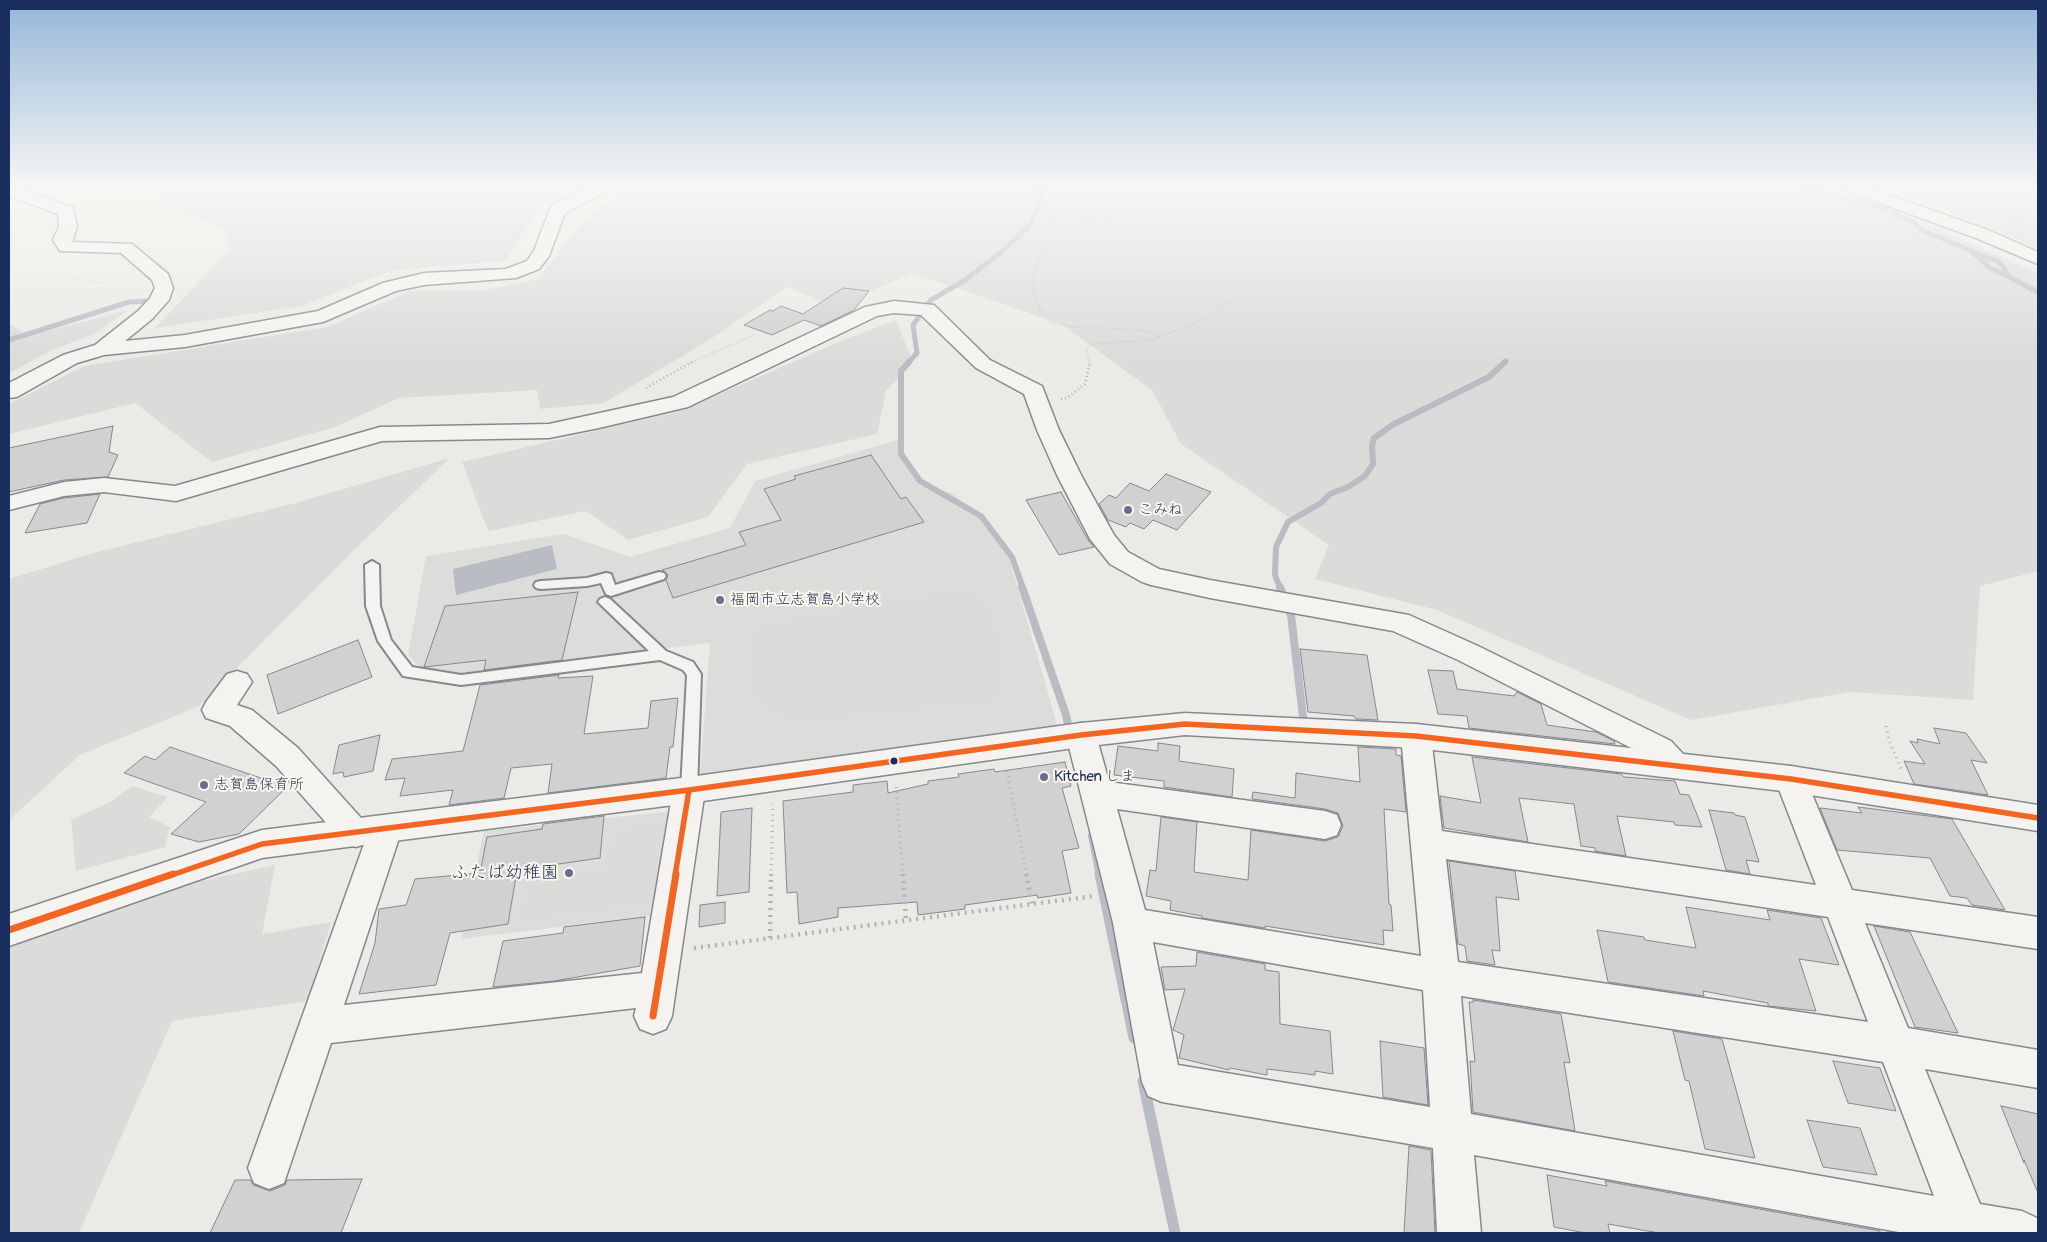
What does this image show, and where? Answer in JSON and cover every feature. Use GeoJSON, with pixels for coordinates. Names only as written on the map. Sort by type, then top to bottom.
{"type":"FeatureCollection","features":[{"type":"Feature","properties":{"kind":"street"},"geometry":{"type":"LineString","coordinates":[[64,244],[66,247],[126,248],[162,278],[164,288],[159,300],[145,315],[102,349]]}},
{"type":"Feature","properties":{"kind":"street"},"geometry":{"type":"LineString","coordinates":[[9,392],[70,359],[102,349],[185,341],[323,316],[390,287],[424,279],[509,274],[533,266],[543,252],[546,244]]}},
{"type":"Feature","properties":{"kind":"street"},"geometry":{"type":"LineString","coordinates":[[2004,244],[2038,259]]}},
{"type":"Feature","properties":{"kind":"street"},"geometry":{"type":"LineString","coordinates":[[9,503],[64,489],[104,485],[176,494],[380,434],[549,431],[680,402],[872,311],[894,307],[927,309],[983,364],[1024,384],[1034,392],[1048,430],[1069,475],[1103,539],[1119,558],[1127,563],[1151,576],[1159,578],[1399,622],[1468,653],[1660,749],[1672,764]]}},
{"type":"Feature","properties":{"kind":"street"},"geometry":{"type":"LineString","coordinates":[[237,682],[217,710],[241,718],[371,831]]}},
{"type":"Feature","properties":{"kind":"street"},"geometry":{"type":"LineString","coordinates":[[9,930],[262,844],[689,790],[1068,737],[1186,724],[1416,736],[1672,764],[1791,779],[2038,818]]}},
{"type":"Feature","properties":{"kind":"street"},"geometry":{"type":"LineString","coordinates":[[1416,736],[1429,843],[1441,976],[1459,1233]]}},
{"type":"Feature","properties":{"kind":"street"},"geometry":{"type":"LineString","coordinates":[[1068,737],[1096,793],[1127,908],[1162,1082],[1451,1131],[1968,1228],[2022,1233]]}},
{"type":"Feature","properties":{"kind":"street"},"geometry":{"type":"LineString","coordinates":[[1791,779],[1968,1228]]}},
{"type":"Feature","properties":{"kind":"street"},"geometry":{"type":"LineString","coordinates":[[319,1026],[656,1002],[689,790]]}},
{"type":"Feature","properties":{"kind":"street"},"geometry":{"type":"LineString","coordinates":[[1096,793],[1325,825]]}},
{"type":"Feature","properties":{"kind":"street"},"geometry":{"type":"LineString","coordinates":[[269,1168],[319,1026],[371,831]]}},
{"type":"Feature","properties":{"kind":"street"},"geometry":{"type":"LineString","coordinates":[[1429,843],[2038,933]]}},
{"type":"Feature","properties":{"kind":"street"},"geometry":{"type":"LineString","coordinates":[[1127,908],[1441,976],[1896,1045],[2038,1069]]}},
{"type":"Feature","properties":{"kind":"lane"},"geometry":{"type":"LineString","coordinates":[[372,565],[373,606],[385,641],[408,672],[461,680],[661,655]]}},
{"type":"Feature","properties":{"kind":"lane"},"geometry":{"type":"LineString","coordinates":[[541,585],[587,582],[606,577],[611,591],[659,576]]}},
{"type":"Feature","properties":{"kind":"lane"},"geometry":{"type":"LineString","coordinates":[[606,602],[661,655],[688,666],[694,674],[689,790]]}},
{"type":"Feature","properties":{"kind":"path"},"geometry":{"type":"LineString","coordinates":[[1044,244],[1032,283],[1041,312],[1051,323],[1075,327],[1140,330],[1161,337]]}},
{"type":"Feature","properties":{"kind":"path"},"geometry":{"type":"LineString","coordinates":[[76,279],[101,283],[148,265]]}},
{"type":"Feature","properties":{"kind":"path"},"geometry":{"type":"LineString","coordinates":[[1038,403],[1067,398],[1085,384],[1090,363],[1086,349],[1090,344],[1151,340],[1192,325],[1234,301]]}},
{"type":"Feature","properties":{"kind":"path"},"geometry":{"type":"LineString","coordinates":[[614,417],[624,400],[698,358],[754,335]]}},
{"type":"Feature","properties":{"kind":"path"},"geometry":{"type":"LineString","coordinates":[[1886,726],[1890,743],[1915,799]]}},
{"type":"Feature","properties":{"kind":"path"},"geometry":{"type":"LineString","coordinates":[[1002,746],[1032,904]]}},
{"type":"Feature","properties":{"kind":"path"},"geometry":{"type":"LineString","coordinates":[[894,761],[906,921]]}},
{"type":"Feature","properties":{"kind":"path"},"geometry":{"type":"LineString","coordinates":[[770,938],[774,778]]}},
{"type":"Feature","properties":{"kind":"path"},"geometry":{"type":"LineString","coordinates":[[664,952],[1032,904],[1127,908]]}},
{"type":"Feature","properties":{"kind":"shaded area"},"geometry":{"type":"Polygon","coordinates":[[[228,244],[516,244],[505,261],[393,270],[301,306],[155,328],[230,249],[228,244]]]}},
{"type":"Feature","properties":{"kind":"shaded area"},"geometry":{"type":"Polygon","coordinates":[[[565,244],[1973,244],[2038,273],[2038,571],[1980,586],[1973,700],[1850,692],[1691,720],[1437,610],[1315,579],[1329,545],[1181,444],[1152,390],[1061,324],[912,273],[837,307],[787,287],[709,340],[604,403],[540,409],[537,390],[399,398],[335,427],[212,462],[135,403],[9,434],[9,404],[84,366],[327,327],[410,291],[486,290],[538,279],[565,244]]]}},
{"type":"Feature","properties":{"kind":"shaded area"},"geometry":{"type":"Polygon","coordinates":[[[2026,244],[2038,244],[2038,249],[2026,244]]]}},
{"type":"Feature","properties":{"kind":"shaded area"},"geometry":{"type":"Polygon","coordinates":[[[128,310],[94,334],[50,351],[9,373],[9,323],[28,336],[128,310]]]}},
{"type":"Feature","properties":{"kind":"shaded area"},"geometry":{"type":"Polygon","coordinates":[[[896,320],[913,362],[886,391],[877,434],[747,464],[708,517],[628,540],[586,511],[488,531],[462,462],[681,411],[841,341],[896,320]]]}},
{"type":"Feature","properties":{"kind":"shaded area","name":"福岡市立志賀島小学校"},"geometry":{"type":"Polygon","coordinates":[[[898,440],[920,485],[951,493],[978,513],[1004,541],[1059,731],[700,775],[710,643],[456,674],[420,667],[408,655],[426,556],[564,534],[630,557],[730,528],[755,481],[898,440]]]}},
{"type":"Feature","properties":{"kind":"shaded area"},"geometry":{"type":"Polygon","coordinates":[[[450,458],[356,548],[199,706],[80,755],[9,820],[9,579],[93,553],[292,504],[450,458]]]}},
{"type":"Feature","properties":{"kind":"shaded area"},"geometry":{"type":"Polygon","coordinates":[[[552,545],[557,569],[456,595],[453,569],[552,545]]]}},
{"type":"Feature","properties":{"kind":"shaded area"},"geometry":{"type":"Polygon","coordinates":[[[971,586],[993,606],[1007,671],[999,702],[795,725],[749,699],[745,639],[765,621],[971,586]]]}},
{"type":"Feature","properties":{"kind":"shaded area"},"geometry":{"type":"Polygon","coordinates":[[[132,786],[168,797],[149,817],[170,827],[165,847],[76,871],[71,820],[110,802],[132,786]]]}},
{"type":"Feature","properties":{"kind":"shaded area","name":"ふたば幼稚園"},"geometry":{"type":"Polygon","coordinates":[[[672,811],[658,915],[461,939],[484,831],[672,811]]]}},
{"type":"Feature","properties":{"kind":"shaded area"},"geometry":{"type":"Polygon","coordinates":[[[665,822],[653,906],[519,923],[525,876],[606,866],[612,826],[665,822]]]}},
{"type":"Feature","properties":{"kind":"shaded area"},"geometry":{"type":"Polygon","coordinates":[[[275,865],[262,934],[331,922],[308,1001],[172,1021],[79,1233],[9,1233],[9,947],[136,895],[275,865]]]}},
{"type":"Feature","properties":{"kind":"building"},"geometry":{"type":"Polygon","coordinates":[[[843,288],[869,291],[854,310],[821,326],[804,320],[772,335],[744,325],[781,306],[803,314],[843,288]]]}},
{"type":"Feature","properties":{"kind":"building"},"geometry":{"type":"Polygon","coordinates":[[[113,426],[109,452],[118,455],[108,477],[64,480],[9,492],[9,448],[113,426]]]}},
{"type":"Feature","properties":{"kind":"building"},"geometry":{"type":"Polygon","coordinates":[[[871,455],[901,499],[906,497],[924,522],[673,598],[666,580],[668,575],[662,570],[746,545],[739,532],[781,520],[764,489],[796,479],[794,476],[871,455]]]}},
{"type":"Feature","properties":{"kind":"building"},"geometry":{"type":"Polygon","coordinates":[[[1166,474],[1211,492],[1177,530],[1153,520],[1144,529],[1130,523],[1126,527],[1108,520],[1099,504],[1109,495],[1116,498],[1130,483],[1149,491],[1166,474]]]}},
{"type":"Feature","properties":{"kind":"building"},"geometry":{"type":"Polygon","coordinates":[[[1061,492],[1088,540],[1094,547],[1059,555],[1026,500],[1061,492]]]}},
{"type":"Feature","properties":{"kind":"building"},"geometry":{"type":"Polygon","coordinates":[[[100,494],[87,523],[25,533],[40,504],[64,498],[100,494]]]}},
{"type":"Feature","properties":{"kind":"building"},"geometry":{"type":"Polygon","coordinates":[[[578,592],[562,660],[484,670],[486,660],[424,667],[445,606],[578,592]]]}},
{"type":"Feature","properties":{"kind":"building"},"geometry":{"type":"Polygon","coordinates":[[[358,640],[372,677],[278,714],[267,675],[358,640]]]}},
{"type":"Feature","properties":{"kind":"building"},"geometry":{"type":"Polygon","coordinates":[[[1300,649],[1367,655],[1378,720],[1356,719],[1354,716],[1308,712],[1300,649]]]}},
{"type":"Feature","properties":{"kind":"building"},"geometry":{"type":"Polygon","coordinates":[[[1428,670],[1453,671],[1457,689],[1514,696],[1517,692],[1541,704],[1547,725],[1596,732],[1614,741],[1615,744],[1469,728],[1467,716],[1438,714],[1428,670]]]}},
{"type":"Feature","properties":{"kind":"building"},"geometry":{"type":"Polygon","coordinates":[[[559,675],[558,678],[593,676],[584,734],[648,728],[651,701],[678,698],[673,747],[670,747],[666,778],[548,793],[552,764],[511,768],[504,798],[449,805],[453,790],[400,796],[405,778],[385,780],[392,759],[463,751],[480,685],[559,675]]]}},
{"type":"Feature","properties":{"kind":"building"},"geometry":{"type":"Polygon","coordinates":[[[1934,728],[1966,733],[1987,763],[1971,760],[1988,795],[1914,784],[1904,761],[1925,764],[1910,741],[1918,743],[1917,739],[1940,744],[1934,728]]]}},
{"type":"Feature","properties":{"kind":"building"},"geometry":{"type":"Polygon","coordinates":[[[380,735],[373,771],[344,777],[343,772],[333,774],[339,745],[380,735]]]}},
{"type":"Feature","properties":{"kind":"building"},"geometry":{"type":"Polygon","coordinates":[[[1158,743],[1180,746],[1179,761],[1234,769],[1232,797],[1164,787],[1164,781],[1114,775],[1118,746],[1158,751],[1158,743]]]}},
{"type":"Feature","properties":{"kind":"building"},"geometry":{"type":"Polygon","coordinates":[[[170,747],[287,787],[239,834],[199,842],[171,834],[206,802],[124,773],[145,756],[155,760],[170,747]]]}},
{"type":"Feature","properties":{"kind":"building"},"geometry":{"type":"Polygon","coordinates":[[[1358,747],[1396,749],[1396,755],[1401,756],[1406,812],[1384,809],[1389,904],[1391,905],[1393,931],[1383,930],[1384,945],[1202,918],[1202,916],[1170,910],[1171,901],[1146,896],[1150,870],[1156,871],[1161,817],[1197,822],[1194,872],[1248,880],[1251,830],[1325,841],[1338,837],[1343,826],[1338,813],[1325,809],[1252,799],[1253,792],[1295,798],[1296,773],[1360,782],[1358,747]]]}},
{"type":"Feature","properties":{"kind":"building"},"geometry":{"type":"Polygon","coordinates":[[[1472,757],[1621,774],[1624,777],[1675,781],[1680,794],[1689,795],[1702,827],[1617,816],[1626,856],[1595,851],[1595,848],[1581,846],[1574,804],[1519,798],[1528,842],[1444,828],[1440,796],[1481,803],[1472,757]]]}},
{"type":"Feature","properties":{"kind":"building"},"geometry":{"type":"Polygon","coordinates":[[[1065,762],[1071,786],[1062,788],[1079,848],[1062,851],[1071,893],[1038,898],[1037,895],[965,905],[965,909],[918,915],[917,902],[838,908],[838,917],[799,924],[797,892],[787,893],[783,801],[853,792],[853,785],[887,781],[888,793],[928,784],[928,781],[959,777],[958,774],[994,769],[995,772],[1065,762]]]}},
{"type":"Feature","properties":{"kind":"building"},"geometry":{"type":"Polygon","coordinates":[[[1858,807],[1952,819],[2005,910],[1972,905],[1967,898],[1950,896],[1930,858],[1837,850],[1820,808],[1862,813],[1858,807]]]}},
{"type":"Feature","properties":{"kind":"building"},"geometry":{"type":"Polygon","coordinates":[[[752,808],[749,892],[717,896],[721,812],[752,808]]]}},
{"type":"Feature","properties":{"kind":"building"},"geometry":{"type":"Polygon","coordinates":[[[1709,810],[1734,813],[1735,815],[1745,817],[1759,862],[1746,860],[1750,874],[1726,870],[1709,810]]]}},
{"type":"Feature","properties":{"kind":"building"},"geometry":{"type":"Polygon","coordinates":[[[604,816],[600,858],[517,870],[508,924],[450,933],[436,985],[359,994],[375,943],[379,909],[406,905],[415,879],[480,873],[487,837],[542,829],[543,824],[604,816]]]}},
{"type":"Feature","properties":{"kind":"building"},"geometry":{"type":"Polygon","coordinates":[[[1449,861],[1515,871],[1519,900],[1496,897],[1500,951],[1492,950],[1495,965],[1467,961],[1465,946],[1458,944],[1449,861]]]}},
{"type":"Feature","properties":{"kind":"building"},"geometry":{"type":"Polygon","coordinates":[[[725,902],[725,923],[699,927],[700,905],[725,902]]]}},
{"type":"Feature","properties":{"kind":"building"},"geometry":{"type":"Polygon","coordinates":[[[1686,907],[1770,920],[1767,910],[1821,918],[1839,965],[1799,959],[1816,1011],[1768,1006],[1768,1003],[1703,991],[1704,996],[1608,982],[1597,930],[1644,937],[1645,940],[1696,948],[1686,907]]]}},
{"type":"Feature","properties":{"kind":"building"},"geometry":{"type":"Polygon","coordinates":[[[645,917],[640,966],[554,981],[493,987],[503,941],[563,933],[564,927],[645,917]]]}},
{"type":"Feature","properties":{"kind":"building"},"geometry":{"type":"Polygon","coordinates":[[[1874,926],[1910,932],[1958,1033],[1915,1027],[1874,926]]]}},
{"type":"Feature","properties":{"kind":"building"},"geometry":{"type":"Polygon","coordinates":[[[1197,952],[1265,964],[1265,970],[1279,972],[1280,1024],[1330,1031],[1333,1074],[1315,1071],[1315,1075],[1267,1069],[1267,1075],[1230,1068],[1229,1070],[1179,1058],[1184,1035],[1173,1030],[1185,989],[1165,990],[1161,967],[1196,966],[1197,952]]]}},
{"type":"Feature","properties":{"kind":"building"},"geometry":{"type":"Polygon","coordinates":[[[1473,1000],[1561,1014],[1570,1063],[1564,1062],[1575,1131],[1473,1112],[1470,1061],[1475,1062],[1469,1002],[1474,1002],[1473,1000]]]}},
{"type":"Feature","properties":{"kind":"building"},"geometry":{"type":"Polygon","coordinates":[[[1673,1031],[1722,1039],[1755,1158],[1705,1149],[1689,1081],[1685,1080],[1673,1031]]]}},
{"type":"Feature","properties":{"kind":"building"},"geometry":{"type":"Polygon","coordinates":[[[1380,1041],[1424,1048],[1428,1105],[1383,1097],[1380,1041]]]}},
{"type":"Feature","properties":{"kind":"building"},"geometry":{"type":"Polygon","coordinates":[[[1833,1061],[1880,1068],[1896,1111],[1848,1103],[1833,1061]]]}},
{"type":"Feature","properties":{"kind":"building"},"geometry":{"type":"Polygon","coordinates":[[[2001,1106],[2038,1114],[2038,1193],[2024,1160],[2024,1163],[2001,1106]]]}},
{"type":"Feature","properties":{"kind":"building"},"geometry":{"type":"Polygon","coordinates":[[[1807,1120],[1860,1128],[1877,1175],[1823,1167],[1807,1120]]]}},
{"type":"Feature","properties":{"kind":"building"},"geometry":{"type":"Polygon","coordinates":[[[1409,1146],[1431,1150],[1435,1233],[1404,1233],[1409,1146]]]}},
{"type":"Feature","properties":{"kind":"building"},"geometry":{"type":"Polygon","coordinates":[[[1547,1175],[1607,1186],[1605,1181],[1880,1231],[1880,1233],[1659,1233],[1608,1224],[1610,1233],[1586,1233],[1554,1227],[1547,1175]]]}},
{"type":"Feature","properties":{"kind":"building"},"geometry":{"type":"Polygon","coordinates":[[[362,1179],[341,1233],[210,1233],[235,1180],[251,1180],[253,1185],[270,1191],[285,1185],[287,1180],[362,1179]]]}},
{"type":"Feature","properties":{"kind":"waterway"},"geometry":{"type":"LineString","coordinates":[[908,363],[917,353],[913,325],[931,300],[965,280],[1010,244]]}},
{"type":"Feature","properties":{"kind":"waterway"},"geometry":{"type":"LineString","coordinates":[[1955,244],[1997,261],[2003,266],[2009,277]]}},
{"type":"Feature","properties":{"kind":"waterway"},"geometry":{"type":"LineString","coordinates":[[1973,253],[1990,268],[2009,277]]}},
{"type":"Feature","properties":{"kind":"waterway"},"geometry":{"type":"LineString","coordinates":[[2009,277],[2038,292]]}},
{"type":"Feature","properties":{"kind":"waterway"},"geometry":{"type":"LineString","coordinates":[[9,340],[129,302],[153,301]]}},
{"type":"Feature","properties":{"kind":"waterway"},"geometry":{"type":"LineString","coordinates":[[909,362],[901,371],[901,454],[920,481],[981,516],[1012,557],[1023,588]]}},
{"type":"Feature","properties":{"kind":"waterway"},"geometry":{"type":"LineString","coordinates":[[1280,588],[1275,575],[1276,547],[1288,522],[1321,503],[1330,494],[1348,487],[1365,476],[1373,464],[1372,446],[1374,438],[1394,424],[1489,377],[1505,362]]}},
{"type":"Feature","properties":{"kind":"waterway"},"geometry":{"type":"LineString","coordinates":[[1022,587],[1066,715],[1070,734]]}},
{"type":"Feature","properties":{"kind":"waterway"},"geometry":{"type":"LineString","coordinates":[[1280,587],[1291,615],[1303,717]]}},
{"type":"Feature","properties":{"kind":"waterway"},"geometry":{"type":"LineString","coordinates":[[1092,836],[1100,876]]}},
{"type":"Feature","properties":{"kind":"waterway"},"geometry":{"type":"LineString","coordinates":[[1100,874],[1134,1038]]}},
{"type":"Feature","properties":{"kind":"waterway"},"geometry":{"type":"LineString","coordinates":[[1143,1081],[1175,1233]]}},
{"type":"Feature","properties":{"kind":"transit line"},"geometry":{"type":"LineString","coordinates":[[9,930],[262,844],[689,790],[1081,735],[1185,724],[1416,736],[1791,779],[2038,818]]}},
{"type":"Feature","properties":{"kind":"transit line"},"geometry":{"type":"LineString","coordinates":[[653,1016],[689,790]]}},
{"type":"Feature","properties":{"kind":"place","name":"こみね"},"geometry":{"type":"Point","coordinates":[1128,510]}},
{"type":"Feature","properties":{"kind":"place","name":"福岡市立志賀島小学校"},"geometry":{"type":"Point","coordinates":[720,600]}},
{"type":"Feature","properties":{"kind":"place","name":"Kitchen しま"},"geometry":{"type":"Point","coordinates":[1044,777]}},
{"type":"Feature","properties":{"kind":"place","name":"志賀島保育所"},"geometry":{"type":"Point","coordinates":[204,785]}},
{"type":"Feature","properties":{"kind":"place","name":"ふたば幼稚園"},"geometry":{"type":"Point","coordinates":[569,873]}}]}
